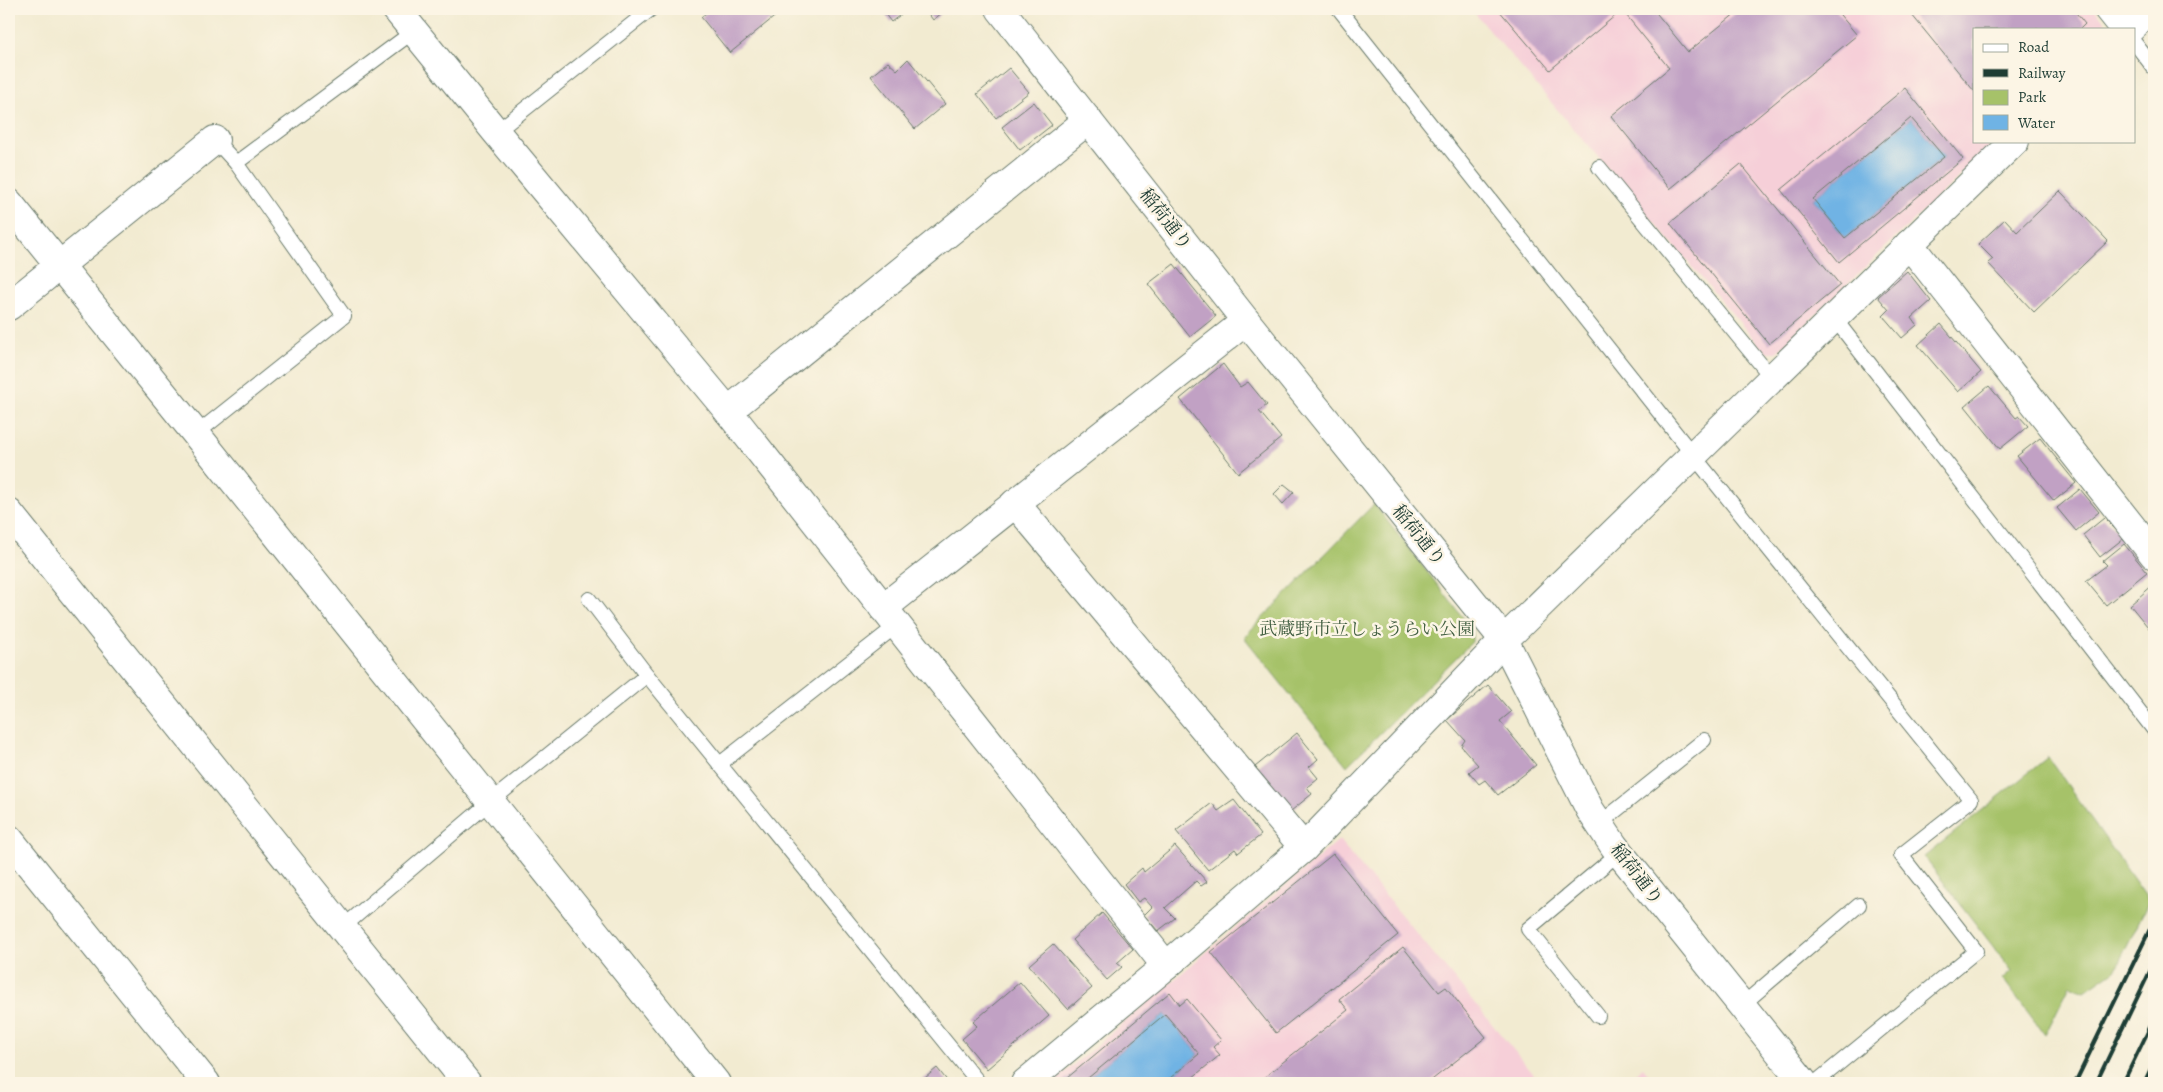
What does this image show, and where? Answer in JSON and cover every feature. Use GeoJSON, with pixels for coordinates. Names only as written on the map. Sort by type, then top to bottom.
{"type":"FeatureCollection","features":[{"type":"Feature","properties":{"kind":"street"},"geometry":{"type":"LineString","coordinates":[[396,9],[728,411],[1166,966]]}},
{"type":"Feature","properties":{"kind":"street","name":"稲荷通り"},"geometry":{"type":"LineString","coordinates":[[1000,9],[1246,321],[1504,640],[1590,810],[1599,824],[1804,1083]]}},
{"type":"Feature","properties":{"kind":"street"},"geometry":{"type":"LineString","coordinates":[[2108,9],[2123,28]]}},
{"type":"Feature","properties":{"kind":"street"},"geometry":{"type":"LineString","coordinates":[[2131,28],[2151,9]]}},
{"type":"Feature","properties":{"kind":"street"},"geometry":{"type":"LineString","coordinates":[[728,411],[1088,120]]}},
{"type":"Feature","properties":{"kind":"street"},"geometry":{"type":"LineString","coordinates":[[9,306],[215,140]]}},
{"type":"Feature","properties":{"kind":"street"},"geometry":{"type":"LineString","coordinates":[[1025,1083],[1304,848],[1504,640],[2014,142]]}},
{"type":"Feature","properties":{"kind":"street"},"geometry":{"type":"LineString","coordinates":[[9,203],[716,1083]]}},
{"type":"Feature","properties":{"kind":"street"},"geometry":{"type":"LineString","coordinates":[[1909,244],[2154,555]]}},
{"type":"Feature","properties":{"kind":"street"},"geometry":{"type":"LineString","coordinates":[[889,617],[1015,503],[1246,321]]}},
{"type":"Feature","properties":{"kind":"street"},"geometry":{"type":"LineString","coordinates":[[1015,503],[1304,848]]}},
{"type":"Feature","properties":{"kind":"street"},"geometry":{"type":"LineString","coordinates":[[9,513],[467,1083]]}},
{"type":"Feature","properties":{"kind":"street"},"geometry":{"type":"LineString","coordinates":[[9,839],[206,1083]]}},
{"type":"Feature","properties":{"kind":"lane"},"geometry":{"type":"LineString","coordinates":[[496,132],[651,9]]}},
{"type":"Feature","properties":{"kind":"lane"},"geometry":{"type":"LineString","coordinates":[[1339,9],[1693,455],[1971,800],[1901,855],[1976,951],[1815,1083]]}},
{"type":"Feature","properties":{"kind":"lane"},"geometry":{"type":"LineString","coordinates":[[236,163],[414,31]]}},
{"type":"Feature","properties":{"kind":"lane"},"geometry":{"type":"LineString","coordinates":[[2136,45],[2154,68]]}},
{"type":"Feature","properties":{"kind":"lane"},"geometry":{"type":"LineString","coordinates":[[196,434],[344,316],[236,163],[215,140]]}},
{"type":"Feature","properties":{"kind":"lane"},"geometry":{"type":"LineString","coordinates":[[1599,167],[1772,378]]}},
{"type":"Feature","properties":{"kind":"lane"},"geometry":{"type":"LineString","coordinates":[[1834,318],[2154,730]]}},
{"type":"Feature","properties":{"kind":"lane"},"geometry":{"type":"LineString","coordinates":[[589,599],[647,675],[721,763],[978,1083]]}},
{"type":"Feature","properties":{"kind":"lane"},"geometry":{"type":"LineString","coordinates":[[721,763],[889,617]]}},
{"type":"Feature","properties":{"kind":"lane"},"geometry":{"type":"LineString","coordinates":[[343,927],[490,802],[647,675]]}},
{"type":"Feature","properties":{"kind":"lane"},"geometry":{"type":"LineString","coordinates":[[1599,824],[1704,740]]}},
{"type":"Feature","properties":{"kind":"lane"},"geometry":{"type":"LineString","coordinates":[[1598,1016],[1528,929],[1620,852]]}},
{"type":"Feature","properties":{"kind":"lane"},"geometry":{"type":"LineString","coordinates":[[1742,1005],[1858,905]]}},
{"type":"Feature","properties":{"kind":"shaded area"},"geometry":{"type":"Polygon","coordinates":[[[1471,9],[2094,9],[2105,21],[2104,28],[1973,28],[1973,142],[1995,142],[1777,352],[1765,352],[1471,9]]]}},
{"type":"Feature","properties":{"kind":"shaded area"},"geometry":{"type":"Polygon","coordinates":[[[1339,840],[1541,1083],[1052,1083],[1339,840]]]}},
{"type":"Feature","properties":{"kind":"shaded area"},"geometry":{"type":"Polygon","coordinates":[[[1643,1067],[1655,1083],[1623,1083],[1643,1067]]]}},
{"type":"Feature","properties":{"kind":"green space","name":"武蔵野市立しょうらい公園"},"geometry":{"type":"Polygon","coordinates":[[[1374,504],[1472,629],[1472,642],[1347,766],[1244,637],[1374,504]]]}},
{"type":"Feature","properties":{"kind":"green space"},"geometry":{"type":"Polygon","coordinates":[[[2048,757],[2149,901],[2115,970],[2085,991],[2070,985],[2045,1035],[2003,979],[2012,971],[1924,857],[2048,757]]]}},
{"type":"Feature","properties":{"kind":"water"},"geometry":{"type":"Polygon","coordinates":[[[1911,118],[1944,157],[1845,238],[1813,199],[1911,118]]]}},
{"type":"Feature","properties":{"kind":"water"},"geometry":{"type":"Polygon","coordinates":[[[1165,1014],[1199,1054],[1164,1083],[1082,1083],[1165,1014]]]}},
{"type":"Feature","properties":{"kind":"building"},"geometry":{"type":"Polygon","coordinates":[[[711,9],[784,9],[730,53],[701,17],[711,9]]]}},
{"type":"Feature","properties":{"kind":"building"},"geometry":{"type":"Polygon","coordinates":[[[881,9],[908,9],[891,22],[881,9]]]}},
{"type":"Feature","properties":{"kind":"building"},"geometry":{"type":"Polygon","coordinates":[[[930,9],[947,9],[933,20],[927,12],[930,9]]]}},
{"type":"Feature","properties":{"kind":"building"},"geometry":{"type":"Polygon","coordinates":[[[1498,9],[1653,9],[1688,52],[1741,9],[1835,9],[1857,35],[1670,189],[1611,116],[1669,68],[1622,10],[1550,70],[1498,9]]]}},
{"type":"Feature","properties":{"kind":"building"},"geometry":{"type":"Polygon","coordinates":[[[1907,9],[2073,9],[2085,24],[2081,28],[1973,28],[1973,90],[1907,9]]]}},
{"type":"Feature","properties":{"kind":"building"},"geometry":{"type":"Polygon","coordinates":[[[908,59],[945,104],[915,129],[871,76],[888,62],[897,70],[908,59]]]}},
{"type":"Feature","properties":{"kind":"building"},"geometry":{"type":"Polygon","coordinates":[[[1009,68],[1029,92],[996,118],[977,94],[1009,68]]]}},
{"type":"Feature","properties":{"kind":"building"},"geometry":{"type":"Polygon","coordinates":[[[1905,88],[1963,159],[1839,262],[1781,190],[1905,88]],[[1911,118],[1813,199],[1845,238],[1944,157],[1911,118]]]}},
{"type":"Feature","properties":{"kind":"building"},"geometry":{"type":"Polygon","coordinates":[[[1034,102],[1052,125],[1020,150],[1002,127],[1034,102]]]}},
{"type":"Feature","properties":{"kind":"building"},"geometry":{"type":"Polygon","coordinates":[[[1741,164],[1840,285],[1769,344],[1670,223],[1741,164]]]}},
{"type":"Feature","properties":{"kind":"building"},"geometry":{"type":"Polygon","coordinates":[[[2060,191],[2108,241],[2034,312],[1988,263],[1993,259],[1978,244],[2005,219],[2017,232],[2060,191]]]}},
{"type":"Feature","properties":{"kind":"building"},"geometry":{"type":"Polygon","coordinates":[[[1174,264],[1216,316],[1190,337],[1148,284],[1174,264]]]}},
{"type":"Feature","properties":{"kind":"building"},"geometry":{"type":"Polygon","coordinates":[[[1907,271],[1931,301],[1912,318],[1917,325],[1902,338],[1883,316],[1889,310],[1878,297],[1907,271]]]}},
{"type":"Feature","properties":{"kind":"building"},"geometry":{"type":"Polygon","coordinates":[[[1941,324],[1981,372],[1958,392],[1918,345],[1941,324]]]}},
{"type":"Feature","properties":{"kind":"building"},"geometry":{"type":"Polygon","coordinates":[[[1223,364],[1240,387],[1248,382],[1267,405],[1259,411],[1281,438],[1238,473],[1180,399],[1223,364]]]}},
{"type":"Feature","properties":{"kind":"building"},"geometry":{"type":"Polygon","coordinates":[[[1989,386],[2016,418],[2019,416],[2028,426],[2000,449],[1965,406],[1989,386]]]}},
{"type":"Feature","properties":{"kind":"building"},"geometry":{"type":"Polygon","coordinates":[[[2040,438],[2076,483],[2054,501],[2017,456],[2040,438]]]}},
{"type":"Feature","properties":{"kind":"building"},"geometry":{"type":"Polygon","coordinates":[[[1284,484],[1294,492],[1283,504],[1274,494],[1284,484]]]}},
{"type":"Feature","properties":{"kind":"building"},"geometry":{"type":"Polygon","coordinates":[[[2080,489],[2099,512],[2076,531],[2057,508],[2080,489]]]}},
{"type":"Feature","properties":{"kind":"building"},"geometry":{"type":"Polygon","coordinates":[[[2104,518],[2124,538],[2100,557],[2083,535],[2104,518]]]}},
{"type":"Feature","properties":{"kind":"building"},"geometry":{"type":"Polygon","coordinates":[[[2124,544],[2147,572],[2106,605],[2086,581],[2107,565],[2103,561],[2124,544]]]}},
{"type":"Feature","properties":{"kind":"building"},"geometry":{"type":"Polygon","coordinates":[[[2154,584],[2154,630],[2152,632],[2130,605],[2154,584]]]}},
{"type":"Feature","properties":{"kind":"building"},"geometry":{"type":"Polygon","coordinates":[[[1488,685],[1511,712],[1500,721],[1536,765],[1498,795],[1485,780],[1479,784],[1469,772],[1478,765],[1461,746],[1465,740],[1447,720],[1488,685]]]}},
{"type":"Feature","properties":{"kind":"building"},"geometry":{"type":"Polygon","coordinates":[[[1297,733],[1318,759],[1309,767],[1318,778],[1307,787],[1312,794],[1291,811],[1255,767],[1297,733]]]}},
{"type":"Feature","properties":{"kind":"building"},"geometry":{"type":"Polygon","coordinates":[[[1234,800],[1261,835],[1238,853],[1235,849],[1208,870],[1176,831],[1212,803],[1218,811],[1234,800]]]}},
{"type":"Feature","properties":{"kind":"building"},"geometry":{"type":"Polygon","coordinates":[[[1175,846],[1207,882],[1201,886],[1196,881],[1165,908],[1175,918],[1158,931],[1144,915],[1152,907],[1144,898],[1138,902],[1124,884],[1142,868],[1144,872],[1175,846]]]}},
{"type":"Feature","properties":{"kind":"building"},"geometry":{"type":"Polygon","coordinates":[[[1333,854],[1398,935],[1276,1033],[1211,952],[1333,854]]]}},
{"type":"Feature","properties":{"kind":"building"},"geometry":{"type":"Polygon","coordinates":[[[1102,913],[1133,949],[1117,963],[1122,967],[1107,980],[1072,940],[1102,913]]]}},
{"type":"Feature","properties":{"kind":"building"},"geometry":{"type":"Polygon","coordinates":[[[1053,944],[1092,988],[1068,1009],[1029,965],[1053,944]]]}},
{"type":"Feature","properties":{"kind":"building"},"geometry":{"type":"Polygon","coordinates":[[[1403,947],[1439,992],[1446,987],[1486,1037],[1428,1083],[1257,1083],[1348,1010],[1339,999],[1403,947]]]}},
{"type":"Feature","properties":{"kind":"building"},"geometry":{"type":"Polygon","coordinates":[[[1020,982],[1049,1016],[987,1069],[962,1039],[977,1026],[973,1022],[1020,982]]]}},
{"type":"Feature","properties":{"kind":"building"},"geometry":{"type":"Polygon","coordinates":[[[1170,992],[1180,1005],[1187,999],[1221,1040],[1213,1047],[1220,1055],[1186,1083],[1164,1083],[1199,1054],[1165,1014],[1082,1083],[1061,1083],[1170,992]]]}},
{"type":"Feature","properties":{"kind":"building"},"geometry":{"type":"Polygon","coordinates":[[[937,1068],[949,1083],[919,1083],[937,1068]]]}},
{"type":"Feature","properties":{"kind":"railway"},"geometry":{"type":"LineString","coordinates":[[2075,1083],[2154,921]]}},
{"type":"Feature","properties":{"kind":"railway"},"geometry":{"type":"LineString","coordinates":[[2096,1083],[2154,963]]}},
{"type":"Feature","properties":{"kind":"railway"},"geometry":{"type":"LineString","coordinates":[[2123,1083],[2154,1019]]}},
{"type":"Feature","properties":{"kind":"railway"},"geometry":{"type":"LineString","coordinates":[[2144,1083],[2154,1062]]}}]}
